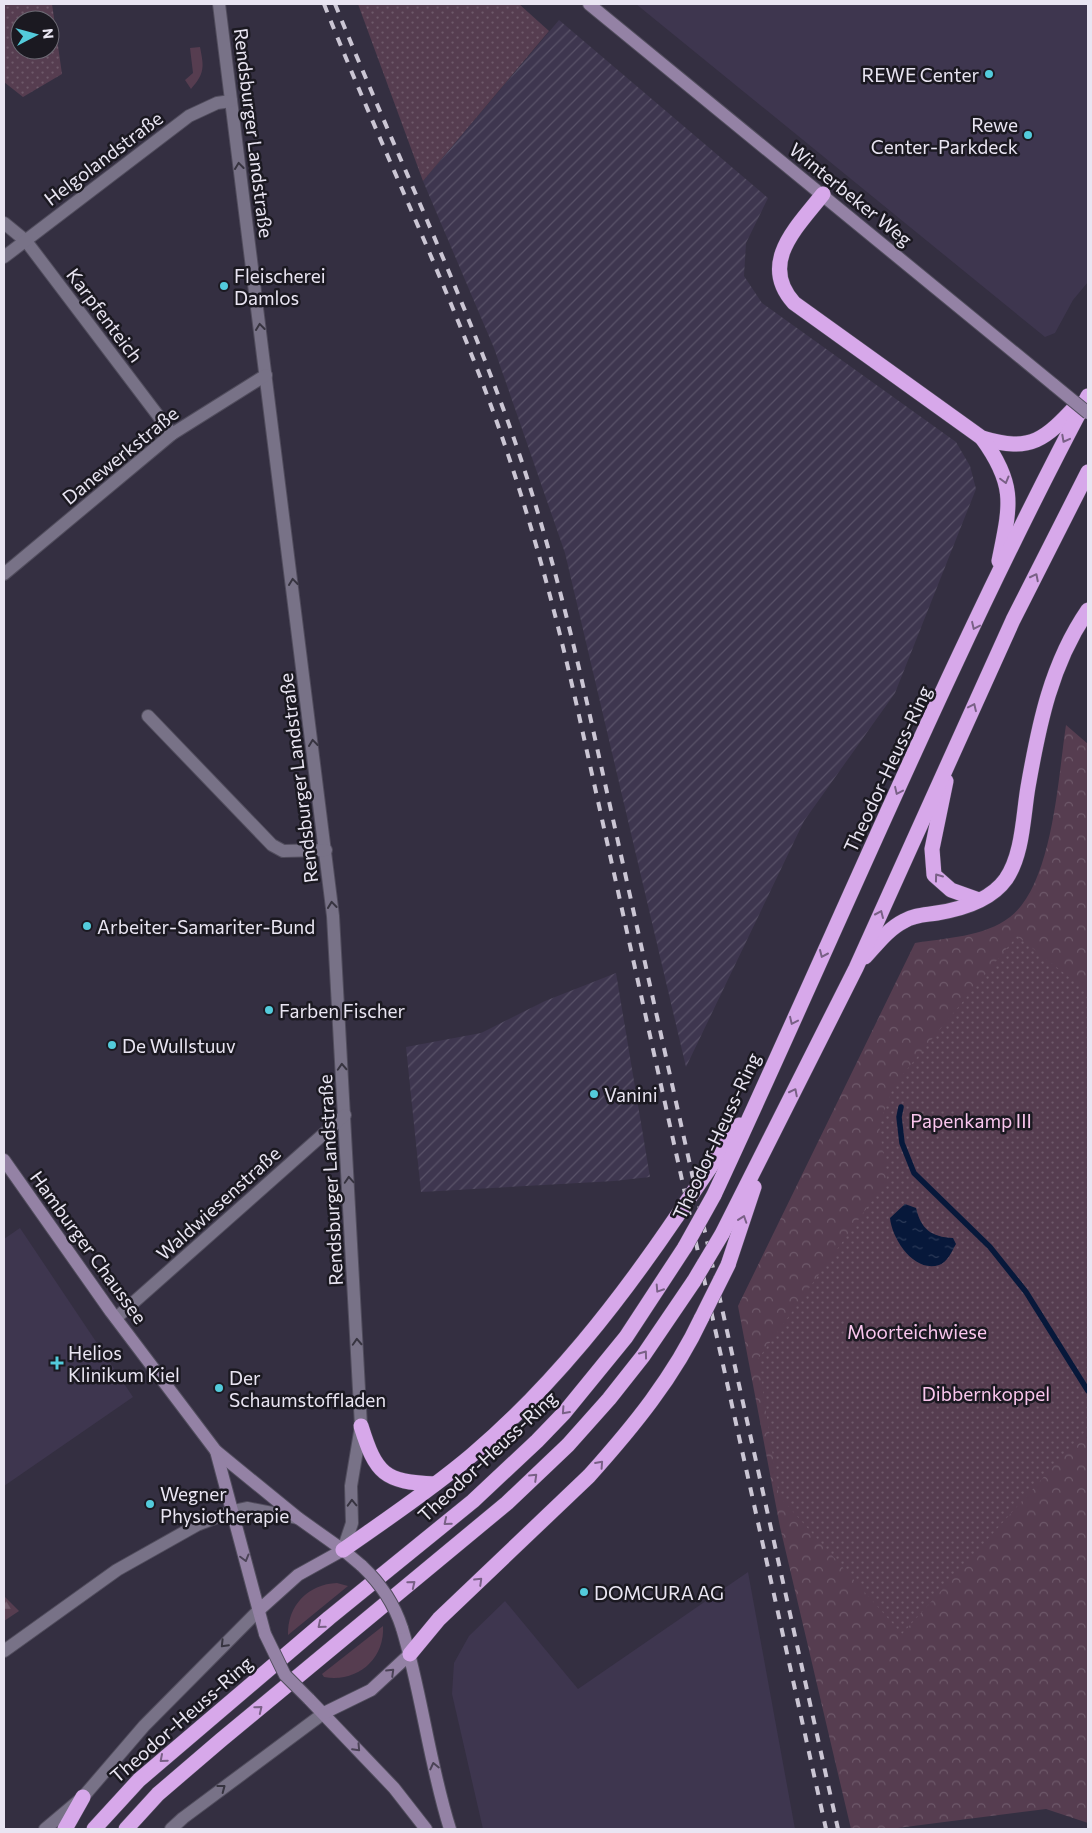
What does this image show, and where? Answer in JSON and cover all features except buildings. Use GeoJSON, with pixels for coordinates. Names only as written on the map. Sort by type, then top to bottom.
{"type":"FeatureCollection","features":[{"type":"Feature","properties":{"kind":"highway"},"geometry":{"type":"LineString","coordinates":[[823,194],[786,242],[780,260],[780,278],[785,293],[794,303],[845,342],[982,438],[1011,445],[1032,442],[1051,432],[1088,395]]}},
{"type":"Feature","properties":{"kind":"highway","name":"Theodor-Heuss-Ring"},"geometry":{"type":"LineString","coordinates":[[94,1829],[139,1780],[329,1618],[473,1501],[564,1413],[626,1338],[685,1247],[714,1195],[995,582],[1046,476],[1088,395]]}},
{"type":"Feature","properties":{"kind":"highway"},"geometry":{"type":"LineString","coordinates":[[982,438],[1002,469],[1008,494],[1006,528],[995,582]]}},
{"type":"Feature","properties":{"kind":"highway"},"geometry":{"type":"LineString","coordinates":[[126,1829],[165,1788],[448,1554],[514,1497],[568,1445],[608,1400],[662,1328],[694,1281],[722,1234],[856,968],[1013,620],[1088,472]]}},
{"type":"Feature","properties":{"kind":"highway"},"geometry":{"type":"LineString","coordinates":[[856,968],[880,941],[903,921],[913,917],[956,909],[990,895],[1000,886],[1013,866],[1045,701],[1068,644],[1088,610]]}},
{"type":"Feature","properties":{"kind":"highway"},"geometry":{"type":"LineString","coordinates":[[953,751],[933,843],[932,864],[934,875],[939,882],[951,890],[979,900]]}},
{"type":"Feature","properties":{"kind":"highway"},"geometry":{"type":"LineString","coordinates":[[343,1550],[435,1484],[495,1434],[582,1345],[618,1301],[759,1095]]}},
{"type":"Feature","properties":{"kind":"highway"},"geometry":{"type":"LineString","coordinates":[[410,1654],[439,1619],[582,1483],[611,1452],[673,1372],[728,1265],[772,1136]]}},
{"type":"Feature","properties":{"kind":"highway"},"geometry":{"type":"LineString","coordinates":[[361,1426],[371,1456],[390,1477],[403,1482],[435,1484]]}},
{"type":"Feature","properties":{"kind":"highway"},"geometry":{"type":"LineString","coordinates":[[65,1829],[83,1797]]}},
{"type":"Feature","properties":{"kind":"main road","name":"Winterbeker Weg"},"geometry":{"type":"LineString","coordinates":[[588,4],[823,194],[1088,413]]}},
{"type":"Feature","properties":{"kind":"main road","name":"Hamburger Chaussee"},"geometry":{"type":"LineString","coordinates":[[4,1160],[116,1318],[216,1451],[298,1518],[362,1566],[374,1577],[393,1603],[410,1654],[434,1768],[450,1829]]}},
{"type":"Feature","properties":{"kind":"main road","name":"Hamburger Chaussee"},"geometry":{"type":"LineString","coordinates":[[216,1451],[265,1634],[285,1676],[324,1713],[394,1788],[426,1829]]}},
{"type":"Feature","properties":{"kind":"main road"},"geometry":{"type":"LineString","coordinates":[[259,1610],[298,1574],[343,1550]]}},
{"type":"Feature","properties":{"kind":"main road"},"geometry":{"type":"LineString","coordinates":[[324,1713],[371,1690],[410,1654]]}},
{"type":"Feature","properties":{"kind":"street","name":"Rendsburger Landstraße"},"geometry":{"type":"LineString","coordinates":[[219,4],[333,916],[361,1426],[351,1486],[352,1523],[343,1550]]}},
{"type":"Feature","properties":{"kind":"street","name":"Helgolandstraße"},"geometry":{"type":"LineString","coordinates":[[4,257],[189,116],[218,103],[232,101]]}},
{"type":"Feature","properties":{"kind":"street","name":"Karpfenteich"},"geometry":{"type":"LineString","coordinates":[[4,223],[26,241],[172,434]]}},
{"type":"Feature","properties":{"kind":"street","name":"Danewerkstraße"},"geometry":{"type":"LineString","coordinates":[[4,574],[172,434],[266,375]]}},
{"type":"Feature","properties":{"kind":"street"},"geometry":{"type":"LineString","coordinates":[[148,716],[272,845],[283,850],[326,850]]}},
{"type":"Feature","properties":{"kind":"street","name":"Waldwiesenstraße"},"geometry":{"type":"LineString","coordinates":[[116,1318],[345,1116]]}},
{"type":"Feature","properties":{"kind":"street"},"geometry":{"type":"LineString","coordinates":[[4,1651],[117,1570],[197,1525],[233,1511],[247,1508],[298,1518]]}},
{"type":"Feature","properties":{"kind":"street"},"geometry":{"type":"LineString","coordinates":[[45,1829],[83,1797],[144,1726],[259,1610]]}},
{"type":"Feature","properties":{"kind":"street"},"geometry":{"type":"LineString","coordinates":[[171,1829],[182,1818],[324,1713]]}},
{"type":"Feature","properties":{"kind":"shaded area"},"geometry":{"type":"Polygon","coordinates":[[[636,4],[1088,4],[1088,282],[1073,300],[1055,333],[1045,337],[636,4]]]}},
{"type":"Feature","properties":{"kind":"shaded area"},"geometry":{"type":"Polygon","coordinates":[[[559,20],[768,198],[746,243],[744,276],[762,303],[956,442],[970,466],[976,489],[895,693],[804,821],[686,1067],[565,553],[494,348],[423,181],[559,20]]]}},
{"type":"Feature","properties":{"kind":"shaded area"},"geometry":{"type":"Polygon","coordinates":[[[616,973],[650,1177],[614,1181],[421,1192],[406,1047],[481,1033],[545,1001],[616,973]]]}},
{"type":"Feature","properties":{"kind":"shaded area","name":"Helios Klinikum Kiel"},"geometry":{"type":"Polygon","coordinates":[[[20,1228],[133,1397],[4,1486],[4,1239],[20,1228]]]}},
{"type":"Feature","properties":{"kind":"shaded area"},"geometry":{"type":"Polygon","coordinates":[[[748,1572],[795,1829],[483,1829],[452,1694],[454,1663],[469,1636],[505,1601],[578,1689],[748,1572]]]}},
{"type":"Feature","properties":{"kind":"green space"},"geometry":{"type":"Polygon","coordinates":[[[4,4],[52,4],[53,10],[10,10],[10,60],[60,60],[62,74],[23,97],[4,82],[4,4]]]}},
{"type":"Feature","properties":{"kind":"green space"},"geometry":{"type":"Polygon","coordinates":[[[358,4],[519,4],[549,31],[423,181],[358,4]]]}},
{"type":"Feature","properties":{"kind":"green space"},"geometry":{"type":"Polygon","coordinates":[[[200,47],[202,70],[191,89],[185,80],[193,73],[190,48],[200,47]]]}},
{"type":"Feature","properties":{"kind":"green space","name":"Moorteichwiese"},"geometry":{"type":"Polygon","coordinates":[[[1066,725],[1088,744],[1088,1823],[1046,1809],[890,1829],[851,1829],[780,1527],[738,1306],[915,943],[964,936],[1000,924],[1010,917],[1024,901],[1036,880],[1045,855],[1051,828],[1066,725]]]}},
{"type":"Feature","properties":{"kind":"green space"},"geometry":{"type":"Polygon","coordinates":[[[1017,936],[1088,992],[1088,1428],[902,1634],[779,1496],[758,1359],[887,1180],[879,1125],[894,1085],[1017,936]]]}},
{"type":"Feature","properties":{"kind":"green space"},"geometry":{"type":"Polygon","coordinates":[[[337,1583],[348,1586],[288,1635],[291,1615],[301,1598],[317,1587],[337,1583]]]}},
{"type":"Feature","properties":{"kind":"green space"},"geometry":{"type":"Polygon","coordinates":[[[4,1596],[19,1611],[4,1621],[4,1596]]]}},
{"type":"Feature","properties":{"kind":"green space"},"geometry":{"type":"Polygon","coordinates":[[[383,1626],[379,1649],[374,1659],[366,1666],[347,1676],[336,1678],[324,1677],[322,1674],[383,1626]]]}},
{"type":"Feature","properties":{"kind":"water"},"geometry":{"type":"Polygon","coordinates":[[[905,1204],[916,1208],[924,1226],[933,1234],[953,1238],[956,1244],[942,1264],[930,1266],[921,1264],[913,1259],[900,1244],[890,1218],[905,1204]]]}},
{"type":"Feature","properties":{"kind":"waterway"},"geometry":{"type":"LineString","coordinates":[[901,1107],[899,1117],[902,1143],[914,1173],[990,1247],[1026,1292],[1088,1391]]}},
{"type":"Feature","properties":{"kind":"railway"},"geometry":{"type":"LineString","coordinates":[[324,4],[471,353],[504,442],[540,560],[580,720],[826,1829]]}},
{"type":"Feature","properties":{"kind":"railway"},"geometry":{"type":"LineString","coordinates":[[335,4],[481,350],[515,441],[553,566],[584,692],[838,1829]]}},
{"type":"Feature","properties":{"kind":"place","name":"REWE Center"},"geometry":{"type":"Point","coordinates":[989,74]}},
{"type":"Feature","properties":{"kind":"place","name":"Rewe Center-Parkdeck"},"geometry":{"type":"Point","coordinates":[1028,135]}},
{"type":"Feature","properties":{"kind":"place","name":"Fleischerei Damlos"},"geometry":{"type":"Point","coordinates":[224,286]}},
{"type":"Feature","properties":{"kind":"place","name":"Arbeiter-Samariter-Bund"},"geometry":{"type":"Point","coordinates":[87,926]}},
{"type":"Feature","properties":{"kind":"place","name":"Farben Fischer"},"geometry":{"type":"Point","coordinates":[269,1010]}},
{"type":"Feature","properties":{"kind":"place","name":"De Wullstuuv"},"geometry":{"type":"Point","coordinates":[112,1045]}},
{"type":"Feature","properties":{"kind":"place","name":"Vanini"},"geometry":{"type":"Point","coordinates":[594,1094]}},
{"type":"Feature","properties":{"kind":"place","name":"Helios Klinikum Kiel"},"geometry":{"type":"Point","coordinates":[57,1363]}},
{"type":"Feature","properties":{"kind":"place","name":"Der Schaumstoffladen"},"geometry":{"type":"Point","coordinates":[219,1388]}},
{"type":"Feature","properties":{"kind":"place","name":"Wegner Physiotherapie"},"geometry":{"type":"Point","coordinates":[150,1504]}},
{"type":"Feature","properties":{"kind":"place","name":"DOMCURA AG"},"geometry":{"type":"Point","coordinates":[584,1592]}},
{"type":"Feature","properties":{"kind":"park label","name":"Papenkamp III"},"geometry":{"type":"Point","coordinates":[971,1120]}},
{"type":"Feature","properties":{"kind":"park label","name":"Dibbernkoppel"},"geometry":{"type":"Point","coordinates":[986,1393]}}]}
